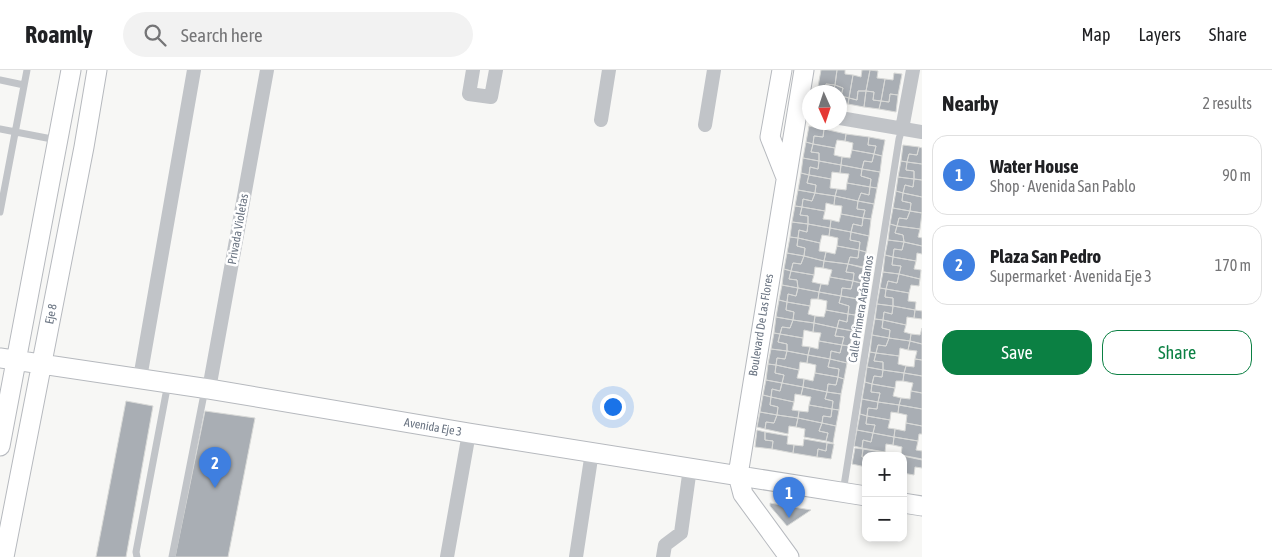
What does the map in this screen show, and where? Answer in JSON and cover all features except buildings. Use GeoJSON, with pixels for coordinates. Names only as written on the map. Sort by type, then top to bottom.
{"type":"FeatureCollection","features":[{"type":"Feature","properties":{"kind":"main road","name":"Eje 8"},"geometry":{"type":"LineString","coordinates":[[0,446],[8,359],[58,140],[71,70]]}},
{"type":"Feature","properties":{"kind":"main road","name":"Eje 8"},"geometry":{"type":"LineString","coordinates":[[4,557],[84,147],[97,70]]}},
{"type":"Feature","properties":{"kind":"main road","name":"Boulevard De Las Flores"},"geometry":{"type":"LineString","coordinates":[[782,70],[770,137],[785,176]]}},
{"type":"Feature","properties":{"kind":"main road","name":"Boulevard De Las Flores"},"geometry":{"type":"LineString","coordinates":[[804,70],[804,85]]}},
{"type":"Feature","properties":{"kind":"main road","name":"Boulevard De Las Flores"},"geometry":{"type":"LineString","coordinates":[[738,475],[785,176],[802,115]]}},
{"type":"Feature","properties":{"kind":"main road","name":"Avenida Eje 3"},"geometry":{"type":"LineString","coordinates":[[8,359],[207,388],[469,433],[862,495]]}},
{"type":"Feature","properties":{"kind":"main road"},"geometry":{"type":"LineString","coordinates":[[738,475],[742,494],[789,557]]}},
{"type":"Feature","properties":{"kind":"main road"},"geometry":{"type":"LineString","coordinates":[[907,504],[922,506]]}},
{"type":"Feature","properties":{"kind":"street"},"geometry":{"type":"LineString","coordinates":[[140,378],[194,70]]}},
{"type":"Feature","properties":{"kind":"street","name":"Privada Violetas"},"geometry":{"type":"LineString","coordinates":[[207,388],[267,70]]}},
{"type":"Feature","properties":{"kind":"street"},"geometry":{"type":"LineString","coordinates":[[473,70],[469,94],[491,97],[496,70]]}},
{"type":"Feature","properties":{"kind":"street"},"geometry":{"type":"LineString","coordinates":[[601,120],[609,70]]}},
{"type":"Feature","properties":{"kind":"street"},"geometry":{"type":"LineString","coordinates":[[705,125],[714,70]]}},
{"type":"Feature","properties":{"kind":"street"},"geometry":{"type":"LineString","coordinates":[[902,129],[913,70]]}},
{"type":"Feature","properties":{"kind":"street"},"geometry":{"type":"LineString","coordinates":[[847,119],[922,132]]}},
{"type":"Feature","properties":{"kind":"street"},"geometry":{"type":"LineString","coordinates":[[447,557],[469,433]]}},
{"type":"Feature","properties":{"kind":"street"},"geometry":{"type":"LineString","coordinates":[[576,557],[592,452]]}},
{"type":"Feature","properties":{"kind":"street"},"geometry":{"type":"LineString","coordinates":[[664,557],[665,545],[681,533],[690,468]]}},
{"type":"Feature","properties":{"kind":"lane"},"geometry":{"type":"LineString","coordinates":[[0,212],[3,178],[16,132],[27,70]]}},
{"type":"Feature","properties":{"kind":"lane"},"geometry":{"type":"LineString","coordinates":[[0,80],[24,85]]}},
{"type":"Feature","properties":{"kind":"lane"},"geometry":{"type":"LineString","coordinates":[[0,129],[58,140]]}},
{"type":"Feature","properties":{"kind":"lane","name":"Calle Primera Arándanos"},"geometry":{"type":"LineString","coordinates":[[843,492],[898,139],[902,129]]}},
{"type":"Feature","properties":{"kind":"lane"},"geometry":{"type":"LineString","coordinates":[[137,557],[136,552],[168,382]]}},
{"type":"Feature","properties":{"kind":"lane"},"geometry":{"type":"LineString","coordinates":[[172,557],[207,388]]}},
{"type":"Feature","properties":{"kind":"place","name":"Plaza San Pedro"},"geometry":{"type":"Point","coordinates":[215,488]}},
{"type":"Feature","properties":{"kind":"place","name":"Water House"},"geometry":{"type":"Point","coordinates":[789,518]}}]}
